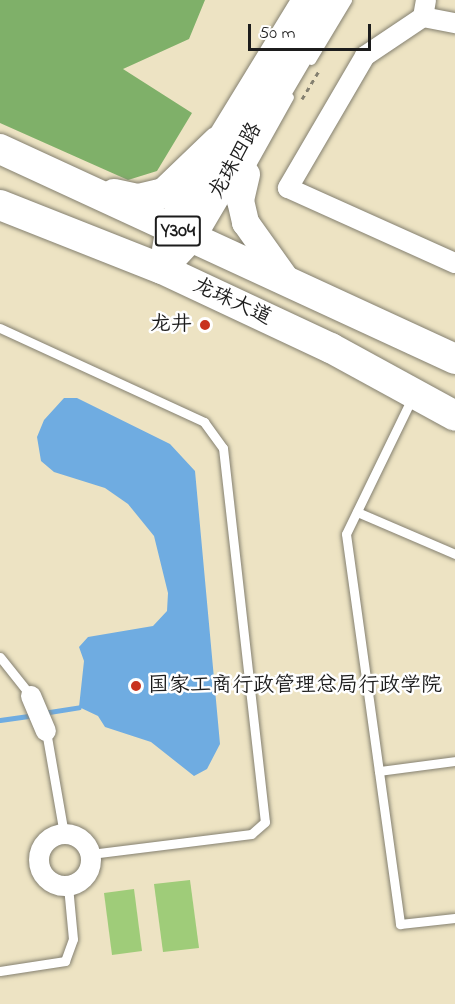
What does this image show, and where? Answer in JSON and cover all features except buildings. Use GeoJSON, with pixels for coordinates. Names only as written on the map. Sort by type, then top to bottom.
{"type":"FeatureCollection","features":[{"type":"Feature","properties":{"kind":"main road","name":"龙珠四路"},"geometry":{"type":"LineString","coordinates":[[162,269],[180,233],[217,142],[305,0]]}},
{"type":"Feature","properties":{"kind":"main road","name":"龙珠四路"},"geometry":{"type":"LineString","coordinates":[[180,233],[304,58],[331,0]]}},
{"type":"Feature","properties":{"kind":"main road"},"geometry":{"type":"LineString","coordinates":[[67,179],[124,197],[150,198],[193,168],[217,142]]}},
{"type":"Feature","properties":{"kind":"main road","name":"龙珠大道"},"geometry":{"type":"LineString","coordinates":[[0,149],[455,359]]}},
{"type":"Feature","properties":{"kind":"main road"},"geometry":{"type":"LineString","coordinates":[[246,174],[240,200],[245,222],[289,283]]}},
{"type":"Feature","properties":{"kind":"main road","name":"龙珠大道"},"geometry":{"type":"LineString","coordinates":[[0,205],[162,269],[331,348],[412,397],[455,416]]}},
{"type":"Feature","properties":{"kind":"street"},"geometry":{"type":"LineString","coordinates":[[455,23],[424,8],[365,56],[288,188],[455,263]]}},
{"type":"Feature","properties":{"kind":"street"},"geometry":{"type":"LineString","coordinates":[[31,696],[46,731]]}},
{"type":"Feature","properties":{"kind":"street"},"geometry":{"type":"LineString","coordinates":[[64,834],[81,839],[91,854],[86,876],[68,886],[46,878],[39,862],[44,844],[64,834]]}},
{"type":"Feature","properties":{"kind":"lane"},"geometry":{"type":"LineString","coordinates":[[246,174],[293,90],[304,58],[347,0]]}},
{"type":"Feature","properties":{"kind":"lane"},"geometry":{"type":"LineString","coordinates":[[0,328],[204,422],[223,448],[265,822],[251,834],[91,854]]}},
{"type":"Feature","properties":{"kind":"lane"},"geometry":{"type":"LineString","coordinates":[[412,397],[346,534],[400,924],[455,918]]}},
{"type":"Feature","properties":{"kind":"lane"},"geometry":{"type":"LineString","coordinates":[[357,512],[455,554]]}},
{"type":"Feature","properties":{"kind":"lane"},"geometry":{"type":"LineString","coordinates":[[0,657],[31,696]]}},
{"type":"Feature","properties":{"kind":"lane"},"geometry":{"type":"LineString","coordinates":[[46,731],[64,834]]}},
{"type":"Feature","properties":{"kind":"lane"},"geometry":{"type":"LineString","coordinates":[[379,771],[455,761]]}},
{"type":"Feature","properties":{"kind":"lane"},"geometry":{"type":"LineString","coordinates":[[0,971],[65,961],[73,939],[68,886]]}},
{"type":"Feature","properties":{"kind":"green space"},"geometry":{"type":"Polygon","coordinates":[[[0,0],[205,0],[189,39],[123,69],[192,113],[157,171],[128,180],[0,123],[0,0]]]}},
{"type":"Feature","properties":{"kind":"green space"},"geometry":{"type":"Polygon","coordinates":[[[190,880],[199,948],[163,952],[154,884],[190,880]]]}},
{"type":"Feature","properties":{"kind":"green space"},"geometry":{"type":"Polygon","coordinates":[[[134,889],[142,951],[112,955],[104,893],[134,889]]]}},
{"type":"Feature","properties":{"kind":"water"},"geometry":{"type":"Polygon","coordinates":[[[64,398],[77,398],[170,444],[195,471],[220,744],[207,769],[194,776],[151,742],[105,727],[98,716],[79,707],[84,661],[79,647],[88,637],[153,626],[167,611],[168,593],[154,536],[128,504],[105,488],[54,472],[41,461],[37,437],[44,420],[64,398]]]}},
{"type":"Feature","properties":{"kind":"waterway"},"geometry":{"type":"LineString","coordinates":[[43,713],[79,707]]}},
{"type":"Feature","properties":{"kind":"waterway"},"geometry":{"type":"LineString","coordinates":[[0,720],[34,715]]}},
{"type":"Feature","properties":{"kind":"place","name":"龙井"},"geometry":{"type":"Point","coordinates":[205,325]}},
{"type":"Feature","properties":{"kind":"place","name":"国家工商行政管理总局行政学院"},"geometry":{"type":"Point","coordinates":[136,686]}}]}
